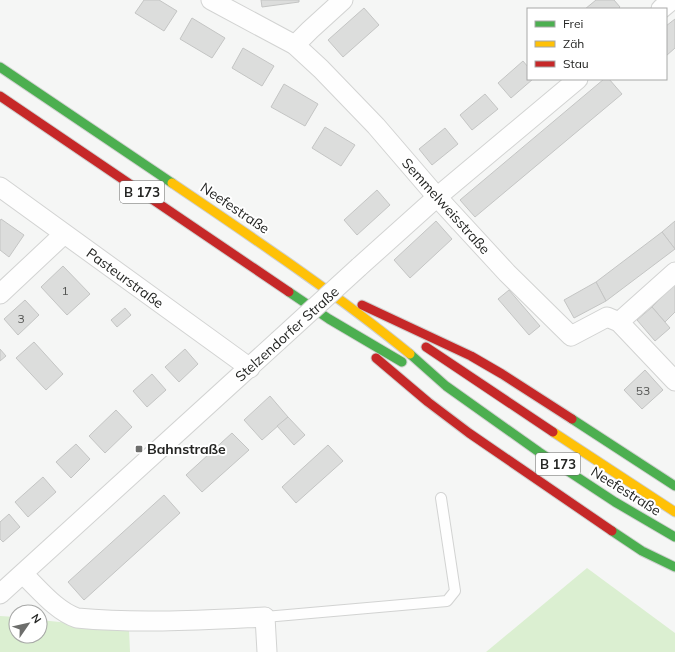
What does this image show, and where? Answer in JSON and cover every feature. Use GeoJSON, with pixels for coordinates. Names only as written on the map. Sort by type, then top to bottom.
{"type":"FeatureCollection","features":[{"type":"Feature","properties":{"kind":"highway","name":"Neefestraße"},"geometry":{"type":"LineString","coordinates":[[0,67],[291,263],[343,301],[412,355],[446,386],[533,448],[609,498],[675,537]]}},
{"type":"Feature","properties":{"kind":"highway","name":"Neefestraße"},"geometry":{"type":"LineString","coordinates":[[0,96],[329,319],[405,364],[446,386]]}},
{"type":"Feature","properties":{"kind":"highway"},"geometry":{"type":"LineString","coordinates":[[343,301],[364,305],[471,356],[502,374],[675,486]]}},
{"type":"Feature","properties":{"kind":"highway"},"geometry":{"type":"LineString","coordinates":[[364,305],[675,512]]}},
{"type":"Feature","properties":{"kind":"highway"},"geometry":{"type":"LineString","coordinates":[[329,319],[428,402],[469,433],[642,551],[675,567]]}},
{"type":"Feature","properties":{"kind":"street","name":"Semmelweisstraße"},"geometry":{"type":"LineString","coordinates":[[211,0],[295,45],[321,68],[376,126],[437,197],[507,273],[571,336],[607,317],[620,322]]}},
{"type":"Feature","properties":{"kind":"street"},"geometry":{"type":"LineString","coordinates":[[295,45],[343,0]]}},
{"type":"Feature","properties":{"kind":"street"},"geometry":{"type":"LineString","coordinates":[[662,8],[672,0]]}},
{"type":"Feature","properties":{"kind":"street","name":"Stelzendorfer Straße"},"geometry":{"type":"LineString","coordinates":[[0,594],[437,197],[577,80]]}},
{"type":"Feature","properties":{"kind":"street","name":"Pasteurstraße"},"geometry":{"type":"LineString","coordinates":[[0,188],[250,368]]}},
{"type":"Feature","properties":{"kind":"street"},"geometry":{"type":"LineString","coordinates":[[0,294],[64,234]]}},
{"type":"Feature","properties":{"kind":"street"},"geometry":{"type":"LineString","coordinates":[[675,272],[620,322],[675,382]]}},
{"type":"Feature","properties":{"kind":"street"},"geometry":{"type":"LineString","coordinates":[[23,574],[55,605],[70,616],[77,618],[125,622],[159,622],[265,617],[267,652]]}},
{"type":"Feature","properties":{"kind":"lane"},"geometry":{"type":"LineString","coordinates":[[265,617],[447,601],[455,592],[441,498]]}},
{"type":"Feature","properties":{"kind":"green space"},"geometry":{"type":"Polygon","coordinates":[[[587,568],[675,633],[675,652],[486,652],[587,568]]]}},
{"type":"Feature","properties":{"kind":"green space"},"geometry":{"type":"Polygon","coordinates":[[[0,616],[8,616],[8,644],[48,644],[48,621],[129,629],[130,652],[0,652],[0,616]]]}},
{"type":"Feature","properties":{"kind":"building"},"geometry":{"type":"Polygon","coordinates":[[[144,0],[159,0],[177,11],[164,31],[135,13],[144,0]]]}},
{"type":"Feature","properties":{"kind":"building"},"geometry":{"type":"Polygon","coordinates":[[[261,0],[299,0],[299,2],[262,7],[261,0]]]}},
{"type":"Feature","properties":{"kind":"building"},"geometry":{"type":"Polygon","coordinates":[[[596,0],[614,0],[620,7],[619,8],[586,8],[596,0]]]}},
{"type":"Feature","properties":{"kind":"building"},"geometry":{"type":"Polygon","coordinates":[[[364,8],[379,25],[343,57],[328,40],[364,8]]]}},
{"type":"Feature","properties":{"kind":"building"},"geometry":{"type":"Polygon","coordinates":[[[192,18],[225,38],[212,58],[180,39],[192,18]]]}},
{"type":"Feature","properties":{"kind":"building"},"geometry":{"type":"Polygon","coordinates":[[[675,19],[675,48],[667,55],[667,25],[675,19]]]}},
{"type":"Feature","properties":{"kind":"building"},"geometry":{"type":"Polygon","coordinates":[[[243,48],[274,66],[262,86],[232,68],[243,48]]]}},
{"type":"Feature","properties":{"kind":"building"},"geometry":{"type":"Polygon","coordinates":[[[523,61],[527,66],[527,80],[532,80],[511,98],[498,83],[523,61]]]}},
{"type":"Feature","properties":{"kind":"building"},"geometry":{"type":"Polygon","coordinates":[[[603,80],[610,80],[622,94],[475,217],[460,200],[603,80]]]}},
{"type":"Feature","properties":{"kind":"building"},"geometry":{"type":"Polygon","coordinates":[[[284,84],[318,104],[305,126],[271,107],[284,84]]]}},
{"type":"Feature","properties":{"kind":"building"},"geometry":{"type":"Polygon","coordinates":[[[485,94],[498,109],[472,130],[460,115],[485,94]]]}},
{"type":"Feature","properties":{"kind":"building"},"geometry":{"type":"Polygon","coordinates":[[[325,127],[355,145],[341,166],[312,148],[325,127]]]}},
{"type":"Feature","properties":{"kind":"building"},"geometry":{"type":"Polygon","coordinates":[[[445,128],[458,144],[432,165],[419,149],[445,128]]]}},
{"type":"Feature","properties":{"kind":"building"},"geometry":{"type":"Polygon","coordinates":[[[377,190],[390,205],[357,235],[344,220],[377,190]]]}},
{"type":"Feature","properties":{"kind":"building"},"geometry":{"type":"Polygon","coordinates":[[[1,219],[24,235],[9,257],[0,250],[1,219]]]}},
{"type":"Feature","properties":{"kind":"building"},"geometry":{"type":"Polygon","coordinates":[[[436,221],[452,239],[410,278],[394,260],[436,221]]]}},
{"type":"Feature","properties":{"kind":"building"},"geometry":{"type":"Polygon","coordinates":[[[675,221],[675,249],[662,232],[675,221]]]}},
{"type":"Feature","properties":{"kind":"building"},"geometry":{"type":"Polygon","coordinates":[[[662,232],[675,249],[606,301],[596,282],[662,232]]]}},
{"type":"Feature","properties":{"kind":"building"},"geometry":{"type":"Polygon","coordinates":[[[63,266],[90,294],[67,315],[41,287],[63,266]]]}},
{"type":"Feature","properties":{"kind":"building"},"geometry":{"type":"Polygon","coordinates":[[[596,282],[606,301],[574,318],[564,300],[596,282]]]}},
{"type":"Feature","properties":{"kind":"building"},"geometry":{"type":"Polygon","coordinates":[[[675,284],[675,312],[665,322],[652,307],[675,284]]]}},
{"type":"Feature","properties":{"kind":"building"},"geometry":{"type":"Polygon","coordinates":[[[509,290],[540,326],[529,335],[498,299],[509,290]]]}},
{"type":"Feature","properties":{"kind":"building"},"geometry":{"type":"Polygon","coordinates":[[[25,300],[39,315],[18,335],[4,319],[25,300]]]}},
{"type":"Feature","properties":{"kind":"building"},"geometry":{"type":"Polygon","coordinates":[[[652,307],[670,328],[655,341],[637,320],[652,307]]]}},
{"type":"Feature","properties":{"kind":"building"},"geometry":{"type":"Polygon","coordinates":[[[125,308],[131,315],[117,327],[111,320],[125,308]]]}},
{"type":"Feature","properties":{"kind":"building"},"geometry":{"type":"Polygon","coordinates":[[[34,342],[63,374],[46,390],[16,358],[34,342]]]}},
{"type":"Feature","properties":{"kind":"building"},"geometry":{"type":"Polygon","coordinates":[[[0,349],[6,356],[0,361],[0,349]]]}},
{"type":"Feature","properties":{"kind":"building"},"geometry":{"type":"Polygon","coordinates":[[[185,349],[198,364],[179,382],[165,367],[185,349]]]}},
{"type":"Feature","properties":{"kind":"building"},"geometry":{"type":"Polygon","coordinates":[[[645,370],[663,390],[642,409],[624,390],[645,370]]]}},
{"type":"Feature","properties":{"kind":"building"},"geometry":{"type":"Polygon","coordinates":[[[152,374],[166,390],[147,407],[133,391],[152,374]]]}},
{"type":"Feature","properties":{"kind":"building"},"geometry":{"type":"Polygon","coordinates":[[[270,396],[288,417],[262,440],[244,420],[270,396]]]}},
{"type":"Feature","properties":{"kind":"building"},"geometry":{"type":"Polygon","coordinates":[[[116,410],[132,427],[105,453],[89,436],[116,410]]]}},
{"type":"Feature","properties":{"kind":"building"},"geometry":{"type":"Polygon","coordinates":[[[288,417],[305,435],[294,445],[277,426],[288,417]]]}},
{"type":"Feature","properties":{"kind":"building"},"geometry":{"type":"Polygon","coordinates":[[[232,433],[249,450],[202,492],[186,475],[232,433]]]}},
{"type":"Feature","properties":{"kind":"building"},"geometry":{"type":"Polygon","coordinates":[[[76,444],[90,459],[71,478],[56,462],[76,444]]]}},
{"type":"Feature","properties":{"kind":"building"},"geometry":{"type":"Polygon","coordinates":[[[328,445],[343,461],[296,503],[282,487],[328,445]]]}},
{"type":"Feature","properties":{"kind":"building"},"geometry":{"type":"Polygon","coordinates":[[[43,477],[56,492],[28,517],[15,502],[43,477]]]}},
{"type":"Feature","properties":{"kind":"building"},"geometry":{"type":"Polygon","coordinates":[[[164,495],[180,513],[84,600],[68,582],[164,495]]]}},
{"type":"Feature","properties":{"kind":"building"},"geometry":{"type":"Polygon","coordinates":[[[9,514],[20,527],[3,542],[0,539],[0,522],[9,514]]]}},
{"type":"Feature","properties":{"kind":"traffic: fast"},"geometry":{"type":"LineString","coordinates":[[0,67],[172,183]]}},
{"type":"Feature","properties":{"kind":"traffic: fast"},"geometry":{"type":"LineString","coordinates":[[289,292],[329,319],[402,362]]}},
{"type":"Feature","properties":{"kind":"traffic: fast"},"geometry":{"type":"LineString","coordinates":[[410,354],[446,386],[539,452],[615,502],[675,537]]}},
{"type":"Feature","properties":{"kind":"traffic: fast"},"geometry":{"type":"LineString","coordinates":[[572,419],[675,486]]}},
{"type":"Feature","properties":{"kind":"traffic: fast"},"geometry":{"type":"LineString","coordinates":[[612,531],[642,551],[675,567]]}},
{"type":"Feature","properties":{"kind":"traffic: slow"},"geometry":{"type":"LineString","coordinates":[[172,183],[323,287],[410,354]]}},
{"type":"Feature","properties":{"kind":"traffic: slow"},"geometry":{"type":"LineString","coordinates":[[553,432],[675,512]]}},
{"type":"Feature","properties":{"kind":"traffic: jam"},"geometry":{"type":"LineString","coordinates":[[0,96],[289,292]]}},
{"type":"Feature","properties":{"kind":"traffic: jam"},"geometry":{"type":"LineString","coordinates":[[362,305],[471,356],[572,419]]}},
{"type":"Feature","properties":{"kind":"traffic: jam"},"geometry":{"type":"LineString","coordinates":[[426,347],[553,432]]}},
{"type":"Feature","properties":{"kind":"traffic: jam"},"geometry":{"type":"LineString","coordinates":[[376,358],[428,402],[469,433],[612,531]]}},
{"type":"Feature","properties":{"kind":"place","name":"Bahnstraße"},"geometry":{"type":"Point","coordinates":[139,449]}}]}
